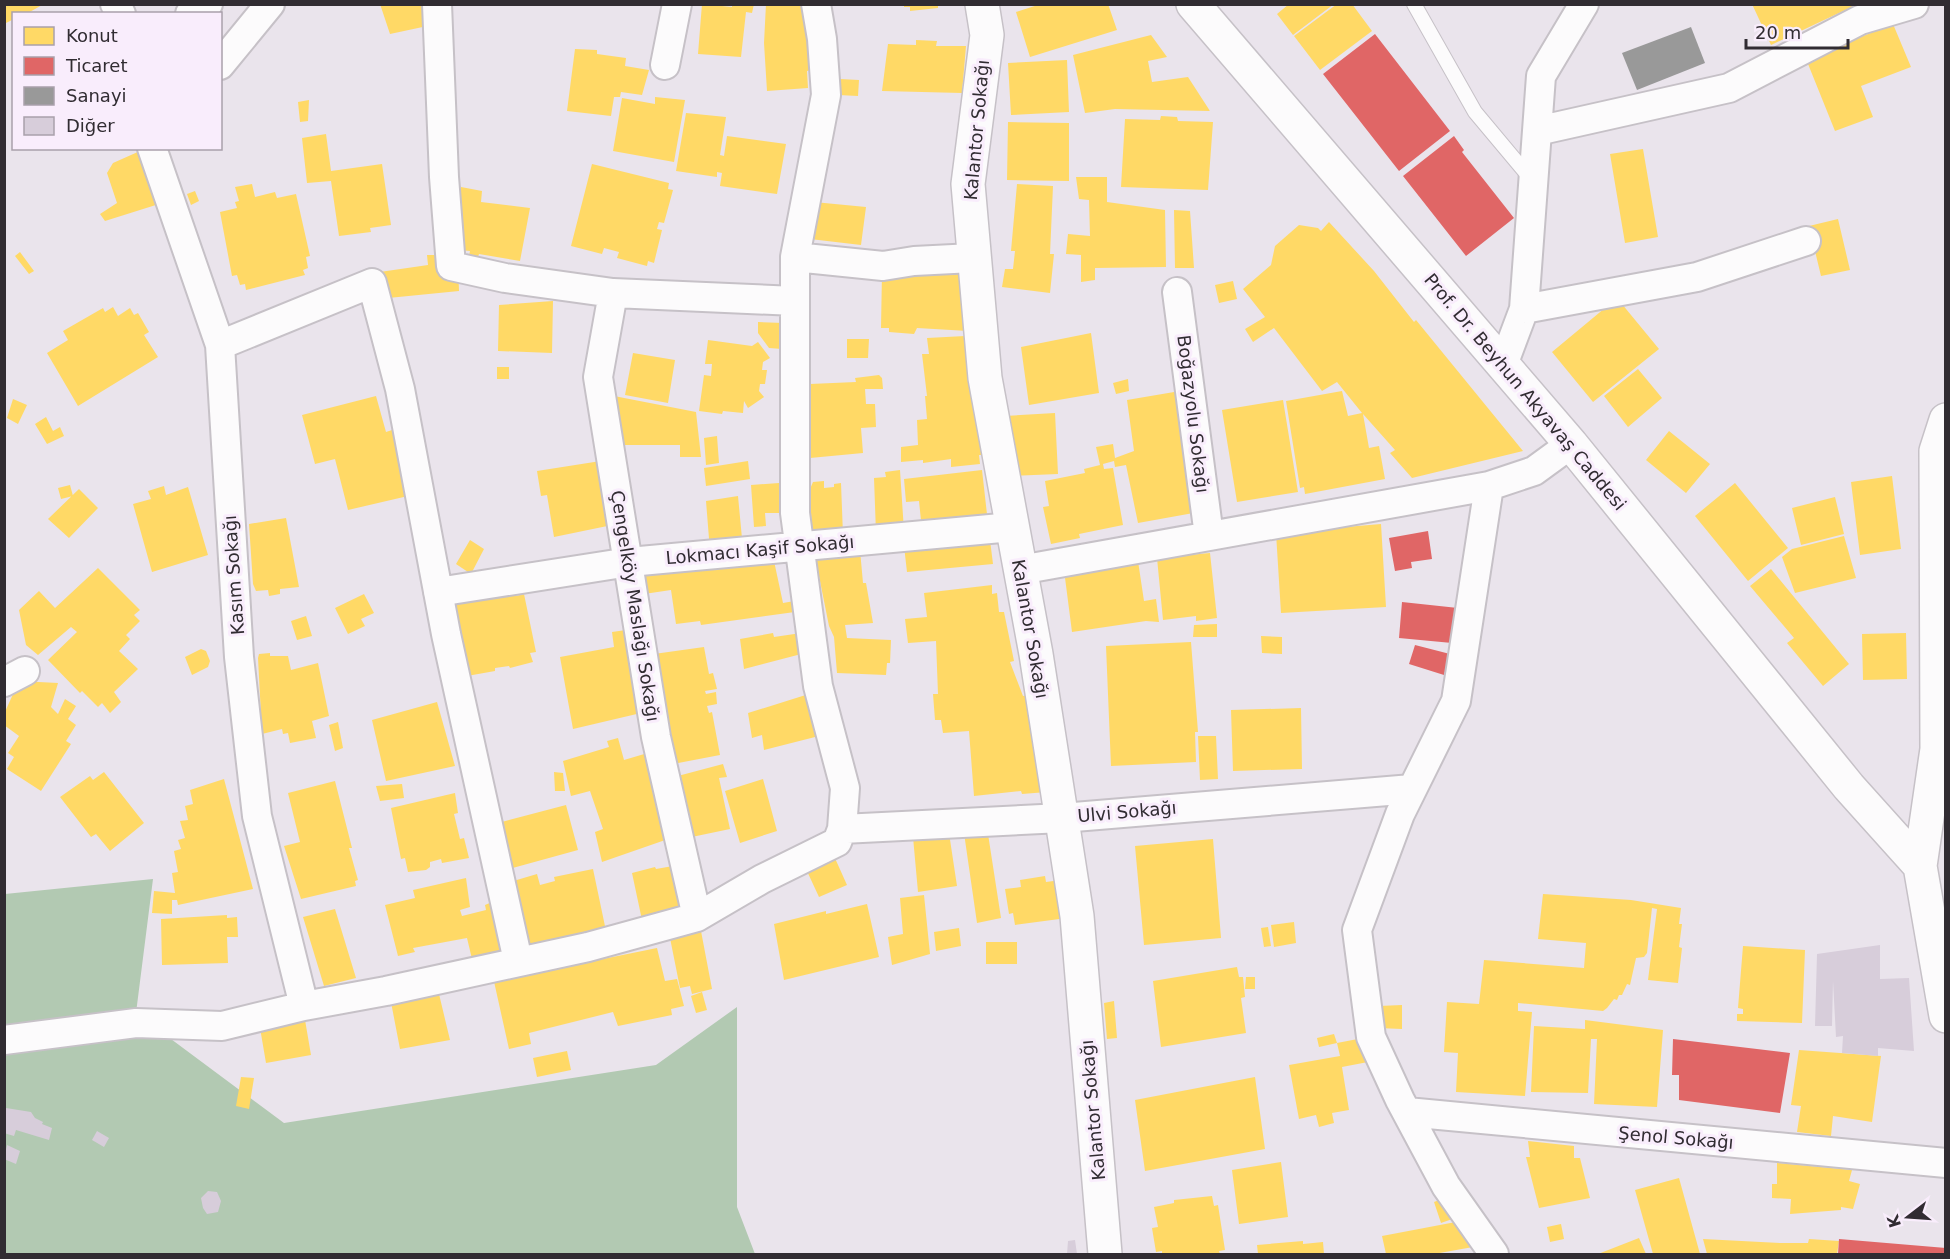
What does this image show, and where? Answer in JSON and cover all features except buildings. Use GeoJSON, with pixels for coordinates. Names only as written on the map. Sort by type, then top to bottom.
{"type":"FeatureCollection","features":[{"type":"Feature","properties":{"kind":"main road","name":"Kalantor Sokağı"},"geometry":{"type":"LineString","coordinates":[[982,4],[987,35],[968,184],[973,258],[985,378],[1020,570],[1077,916],[1105,1254]]}},
{"type":"Feature","properties":{"kind":"main road","name":"Prof. Dr. Beyhun Akyavaş Caddesi"},"geometry":{"type":"LineString","coordinates":[[1193,4],[1571,444],[1849,787],[1920,866]]}},
{"type":"Feature","properties":{"kind":"main road"},"geometry":{"type":"LineString","coordinates":[[1946,420],[1936,451],[1941,474],[1938,749],[1920,866],[1946,1016]]}},
{"type":"Feature","properties":{"kind":"street"},"geometry":{"type":"LineString","coordinates":[[193,12],[208,4]]}},
{"type":"Feature","properties":{"kind":"street"},"geometry":{"type":"LineString","coordinates":[[222,63],[270,4]]}},
{"type":"Feature","properties":{"kind":"street"},"geometry":{"type":"LineString","coordinates":[[437,4],[444,177],[451,266],[505,278],[613,293],[795,301]]}},
{"type":"Feature","properties":{"kind":"street"},"geometry":{"type":"LineString","coordinates":[[665,65],[677,4]]}},
{"type":"Feature","properties":{"kind":"street"},"geometry":{"type":"LineString","coordinates":[[4,1040],[136,1023],[222,1026],[304,1006],[386,991],[588,947],[697,917],[762,879],[837,842],[842,829],[845,788],[818,686],[795,513],[795,257],[826,95],[822,39],[816,4]]}},
{"type":"Feature","properties":{"kind":"street"},"geometry":{"type":"LineString","coordinates":[[1503,365],[1524,309],[1541,76],[1584,4]]}},
{"type":"Feature","properties":{"kind":"street"},"geometry":{"type":"LineString","coordinates":[[1537,131],[1730,87],[1860,20],[1914,4]]}},
{"type":"Feature","properties":{"kind":"street","name":"Kasım Sokağı"},"geometry":{"type":"LineString","coordinates":[[153,150],[220,345],[239,657],[257,816],[304,1006]]}},
{"type":"Feature","properties":{"kind":"street"},"geometry":{"type":"LineString","coordinates":[[1524,309],[1697,278],[1806,241]]}},
{"type":"Feature","properties":{"kind":"street"},"geometry":{"type":"LineString","coordinates":[[795,257],[883,266],[914,261],[973,258]]}},
{"type":"Feature","properties":{"kind":"street"},"geometry":{"type":"LineString","coordinates":[[220,345],[372,283],[400,389],[438,592],[518,961]]}},
{"type":"Feature","properties":{"kind":"street","name":"Boğazyolu Sokağı"},"geometry":{"type":"LineString","coordinates":[[1177,292],[1209,536]]}},
{"type":"Feature","properties":{"kind":"street","name":"Çengelköy Maslağı Sokağı"},"geometry":{"type":"LineString","coordinates":[[613,293],[598,377],[630,562],[656,737],[697,917]]}},
{"type":"Feature","properties":{"kind":"street"},"geometry":{"type":"LineString","coordinates":[[1020,570],[1489,486],[1534,471],[1571,444]]}},
{"type":"Feature","properties":{"kind":"street"},"geometry":{"type":"LineString","coordinates":[[1489,486],[1456,701],[1400,814],[1358,930],[1371,1037],[1407,1113],[1446,1186],[1494,1254]]}},
{"type":"Feature","properties":{"kind":"street","name":"Lokmacı Kaşif Sokağı"},"geometry":{"type":"LineString","coordinates":[[438,592],[630,562],[1012,527]]}},
{"type":"Feature","properties":{"kind":"street","name":"Ulvi Sokağı"},"geometry":{"type":"LineString","coordinates":[[842,829],[1062,818],[1412,789]]}},
{"type":"Feature","properties":{"kind":"street","name":"Şenol Sokağı"},"geometry":{"type":"LineString","coordinates":[[1407,1113],[1946,1163]]}},
{"type":"Feature","properties":{"kind":"lane"},"geometry":{"type":"LineString","coordinates":[[1414,4],[1475,112],[1533,182]]}},
{"type":"Feature","properties":{"kind":"green space"},"geometry":{"type":"Polygon","coordinates":[[[153,879],[136,1013],[284,1123],[656,1065],[737,1007],[737,1207],[755,1254],[5,1254],[5,894],[153,879]]]}}]}
